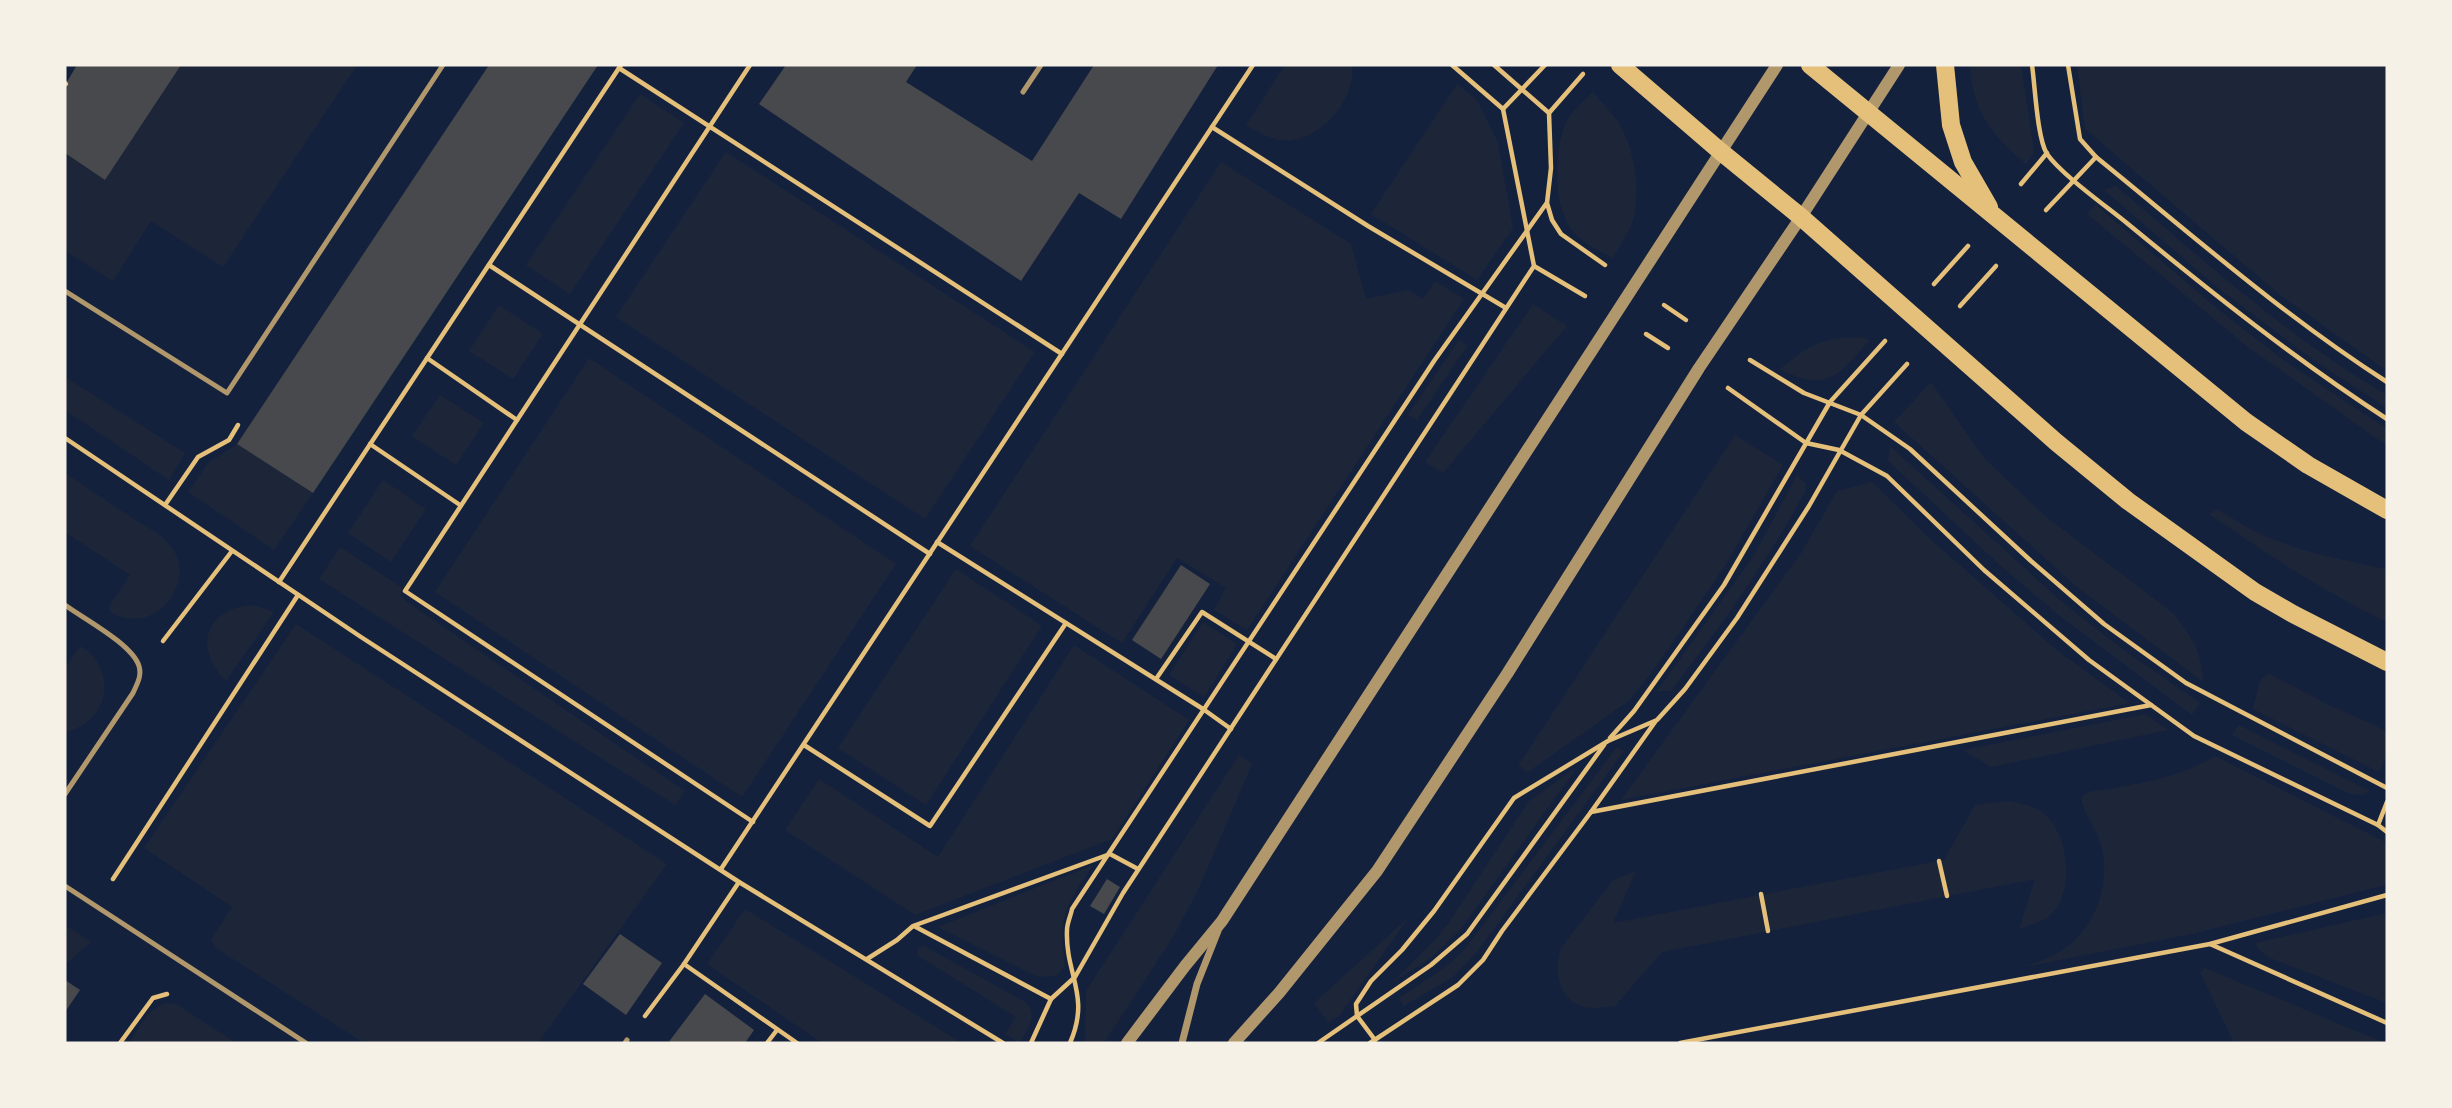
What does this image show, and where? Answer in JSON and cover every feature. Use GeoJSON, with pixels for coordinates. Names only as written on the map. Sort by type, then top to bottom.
{"type":"FeatureCollection","features":[{"type":"Feature","properties":{"kind":"main road"},"geometry":{"type":"LineString","coordinates":[[1620,65],[1801,217],[2128,501],[2196,552],[2293,614],[2387,662]]}},
{"type":"Feature","properties":{"kind":"main road"},"geometry":{"type":"LineString","coordinates":[[1810,65],[2246,422],[2308,465],[2387,510]]}},
{"type":"Feature","properties":{"kind":"main road"},"geometry":{"type":"LineString","coordinates":[[1945,65],[1951,125],[1963,162],[1994,216]]}},
{"type":"Feature","properties":{"kind":"street"},"geometry":{"type":"LineString","coordinates":[[1127,1043],[1222,921],[1777,65]]}},
{"type":"Feature","properties":{"kind":"street"},"geometry":{"type":"LineString","coordinates":[[1234,1043],[1279,993],[1377,871],[1507,674],[1718,340],[1899,65]]}},
{"type":"Feature","properties":{"kind":"street"},"geometry":{"type":"LineString","coordinates":[[1182,1043],[1197,984],[1222,921]]}},
{"type":"Feature","properties":{"kind":"lane"},"geometry":{"type":"LineString","coordinates":[[65,291],[227,393],[443,65]]}},
{"type":"Feature","properties":{"kind":"lane"},"geometry":{"type":"LineString","coordinates":[[1023,92],[1041,65]]}},
{"type":"Feature","properties":{"kind":"lane"},"geometry":{"type":"LineString","coordinates":[[65,605],[124,647],[134,656],[139,668],[139,679],[133,693],[65,794]]}},
{"type":"Feature","properties":{"kind":"lane"},"geometry":{"type":"LineString","coordinates":[[65,886],[306,1043]]}},
{"type":"Feature","properties":{"kind":"path"},"geometry":{"type":"LineString","coordinates":[[750,65],[405,591],[753,822]]}},
{"type":"Feature","properties":{"kind":"path"},"geometry":{"type":"LineString","coordinates":[[721,869],[1254,65]]}},
{"type":"Feature","properties":{"kind":"path"},"geometry":{"type":"LineString","coordinates":[[1031,1043],[1051,999],[1075,977],[1138,869],[1534,266],[1503,109],[1452,65]]}},
{"type":"Feature","properties":{"kind":"path"},"geometry":{"type":"LineString","coordinates":[[1494,65],[1549,113]]}},
{"type":"Feature","properties":{"kind":"path"},"geometry":{"type":"LineString","coordinates":[[1503,109],[1545,65]]}},
{"type":"Feature","properties":{"kind":"path"},"geometry":{"type":"LineString","coordinates":[[1591,65],[1549,113],[1551,145],[1547,203],[1552,220],[1561,234],[1633,285],[1804,393],[1861,415],[1910,449],[2031,561],[2104,624],[2186,683],[2387,788]]}},
{"type":"Feature","properties":{"kind":"path"},"geometry":{"type":"LineString","coordinates":[[2032,65],[2047,153],[2074,180],[2230,307],[2344,391],[2387,419]]}},
{"type":"Feature","properties":{"kind":"path"},"geometry":{"type":"LineString","coordinates":[[2068,65],[2080,139],[2096,157],[2272,301],[2387,382]]}},
{"type":"Feature","properties":{"kind":"path"},"geometry":{"type":"LineString","coordinates":[[279,582],[620,66],[1062,354]]}},
{"type":"Feature","properties":{"kind":"path"},"geometry":{"type":"LineString","coordinates":[[1212,127],[1368,226],[1506,308]]}},
{"type":"Feature","properties":{"kind":"path"},"geometry":{"type":"LineString","coordinates":[[1318,1043],[1431,965],[1467,934],[1608,741],[1634,711],[1724,585],[1829,402],[2047,153]]}},
{"type":"Feature","properties":{"kind":"path"},"geometry":{"type":"LineString","coordinates":[[1657,720],[1608,741],[1514,798],[1434,911],[1402,950],[1371,981],[1356,1003],[1357,1016],[1373,1042],[1458,985],[1483,960],[1657,720],[1685,689],[1737,618],[1808,506],[1861,415],[2096,157]]}},
{"type":"Feature","properties":{"kind":"path"},"geometry":{"type":"LineString","coordinates":[[1070,1043],[1078,1026],[1080,1003],[1067,929],[1072,909],[1480,294],[1547,203]]}},
{"type":"Feature","properties":{"kind":"path"},"geometry":{"type":"LineString","coordinates":[[489,265],[930,554]]}},
{"type":"Feature","properties":{"kind":"path"},"geometry":{"type":"LineString","coordinates":[[427,358],[517,420]]}},
{"type":"Feature","properties":{"kind":"path"},"geometry":{"type":"LineString","coordinates":[[65,438],[279,582],[739,882],[1002,1042]]}},
{"type":"Feature","properties":{"kind":"path"},"geometry":{"type":"LineString","coordinates":[[1806,443],[1839,450],[1887,476],[1984,570],[2089,660],[2194,736],[2378,825],[2387,832]]}},
{"type":"Feature","properties":{"kind":"path"},"geometry":{"type":"LineString","coordinates":[[370,444],[460,505]]}},
{"type":"Feature","properties":{"kind":"path"},"geometry":{"type":"LineString","coordinates":[[165,505],[198,457]]}},
{"type":"Feature","properties":{"kind":"path"},"geometry":{"type":"LineString","coordinates":[[937,542],[1231,729]]}},
{"type":"Feature","properties":{"kind":"path"},"geometry":{"type":"LineString","coordinates":[[139,668],[180,620],[232,551]]}},
{"type":"Feature","properties":{"kind":"path"},"geometry":{"type":"LineString","coordinates":[[95,906],[299,595]]}},
{"type":"Feature","properties":{"kind":"path"},"geometry":{"type":"LineString","coordinates":[[1156,679],[1202,612],[1276,659]]}},
{"type":"Feature","properties":{"kind":"path"},"geometry":{"type":"LineString","coordinates":[[804,745],[930,826],[1066,623]]}},
{"type":"Feature","properties":{"kind":"path"},"geometry":{"type":"LineString","coordinates":[[1591,812],[2152,705]]}},
{"type":"Feature","properties":{"kind":"path"},"geometry":{"type":"LineString","coordinates":[[2378,825],[2387,802]]}},
{"type":"Feature","properties":{"kind":"path"},"geometry":{"type":"LineString","coordinates":[[867,959],[913,926],[1110,854],[1138,869]]}},
{"type":"Feature","properties":{"kind":"path"},"geometry":{"type":"LineString","coordinates":[[1939,861],[1947,896]]}},
{"type":"Feature","properties":{"kind":"path"},"geometry":{"type":"LineString","coordinates":[[626,1042],[684,964],[739,882]]}},
{"type":"Feature","properties":{"kind":"path"},"geometry":{"type":"LineString","coordinates":[[1760,894],[1768,931]]}},
{"type":"Feature","properties":{"kind":"path"},"geometry":{"type":"LineString","coordinates":[[1680,1043],[2210,944],[2387,895]]}},
{"type":"Feature","properties":{"kind":"path"},"geometry":{"type":"LineString","coordinates":[[913,926],[1051,999]]}},
{"type":"Feature","properties":{"kind":"path"},"geometry":{"type":"LineString","coordinates":[[2210,944],[2387,1023]]}},
{"type":"Feature","properties":{"kind":"path"},"geometry":{"type":"LineString","coordinates":[[684,964],[797,1043]]}},
{"type":"Feature","properties":{"kind":"path"},"geometry":{"type":"LineString","coordinates":[[120,1043],[153,998],[167,994]]}},
{"type":"Feature","properties":{"kind":"path"},"geometry":{"type":"LineString","coordinates":[[767,1043],[777,1029]]}},
{"type":"Feature","properties":{"kind":"shaded area"},"geometry":{"type":"Polygon","coordinates":[[[181,65],[357,65],[223,267],[151,221],[113,281],[65,251],[65,153],[105,180],[181,65]]]}},
{"type":"Feature","properties":{"kind":"shaded area"},"geometry":{"type":"Polygon","coordinates":[[[1285,65],[1352,65],[1349,90],[1336,113],[1316,131],[1287,141],[1268,137],[1246,125],[1285,65]]]}},
{"type":"Feature","properties":{"kind":"shaded area"},"geometry":{"type":"Polygon","coordinates":[[[1970,65],[2021,65],[2034,152],[2026,164],[2003,143],[1986,121],[1975,96],[1970,65]]]}},
{"type":"Feature","properties":{"kind":"shaded area"},"geometry":{"type":"Polygon","coordinates":[[[2077,65],[2387,65],[2387,371],[2279,294],[2085,129],[2077,65]]]}},
{"type":"Feature","properties":{"kind":"shaded area"},"geometry":{"type":"Polygon","coordinates":[[[1457,84],[1477,100],[1498,143],[1513,228],[1477,280],[1371,214],[1457,84]]]}},
{"type":"Feature","properties":{"kind":"shaded area"},"geometry":{"type":"Polygon","coordinates":[[[1593,92],[1620,125],[1635,171],[1633,220],[1613,258],[1576,235],[1568,224],[1559,196],[1557,163],[1562,132],[1570,116],[1593,92]]]}},
{"type":"Feature","properties":{"kind":"shaded area"},"geometry":{"type":"Polygon","coordinates":[[[640,94],[684,123],[570,294],[526,265],[640,94]]]}},
{"type":"Feature","properties":{"kind":"shaded area"},"geometry":{"type":"Polygon","coordinates":[[[726,152],[1035,352],[925,519],[616,317],[726,152]]]}},
{"type":"Feature","properties":{"kind":"shaded area"},"geometry":{"type":"Polygon","coordinates":[[[1221,162],[1351,244],[1366,299],[1408,290],[1423,299],[1435,281],[1464,299],[1247,630],[1214,610],[1226,588],[1177,558],[1122,643],[970,546],[1221,162]]]}},
{"type":"Feature","properties":{"kind":"shaded area"},"geometry":{"type":"Polygon","coordinates":[[[2116,186],[2281,323],[2387,395],[2387,408],[2312,359],[2217,287],[2104,190],[2116,186]]]}},
{"type":"Feature","properties":{"kind":"shaded area"},"geometry":{"type":"Polygon","coordinates":[[[2096,205],[2214,306],[2286,362],[2387,429],[2387,446],[2248,347],[2087,214],[2096,205]]]}},
{"type":"Feature","properties":{"kind":"shaded area"},"geometry":{"type":"Polygon","coordinates":[[[1533,304],[1567,326],[1443,473],[1425,462],[1533,304]]]}},
{"type":"Feature","properties":{"kind":"shaded area"},"geometry":{"type":"Polygon","coordinates":[[[499,305],[543,334],[513,379],[469,351],[499,305]]]}},
{"type":"Feature","properties":{"kind":"shaded area"},"geometry":{"type":"Polygon","coordinates":[[[1861,337],[1870,340],[1841,371],[1831,377],[1810,380],[1780,369],[1817,344],[1835,339],[1861,337]]]}},
{"type":"Feature","properties":{"kind":"shaded area"},"geometry":{"type":"Polygon","coordinates":[[[1459,340],[1467,346],[1417,420],[1408,415],[1459,340]]]}},
{"type":"Feature","properties":{"kind":"shaded area"},"geometry":{"type":"Polygon","coordinates":[[[589,358],[896,564],[742,797],[435,592],[589,358]]]}},
{"type":"Feature","properties":{"kind":"shaded area"},"geometry":{"type":"Polygon","coordinates":[[[65,377],[185,453],[169,480],[65,410],[65,377]]]}},
{"type":"Feature","properties":{"kind":"shaded area"},"geometry":{"type":"Polygon","coordinates":[[[1931,382],[1984,458],[2044,515],[2174,614],[2195,645],[2201,662],[2203,682],[2077,587],[1894,422],[1931,382]]]}},
{"type":"Feature","properties":{"kind":"shaded area"},"geometry":{"type":"Polygon","coordinates":[[[440,395],[484,423],[456,465],[412,436],[440,395]]]}},
{"type":"Feature","properties":{"kind":"shaded area"},"geometry":{"type":"Polygon","coordinates":[[[1735,435],[1783,465],[1725,566],[1630,700],[1528,772],[1518,766],[1735,435]]]}},
{"type":"Feature","properties":{"kind":"shaded area"},"geometry":{"type":"Polygon","coordinates":[[[237,444],[313,493],[274,550],[188,492],[208,463],[237,444]]]}},
{"type":"Feature","properties":{"kind":"shaded area"},"geometry":{"type":"Polygon","coordinates":[[[1890,446],[2062,602],[2125,651],[2200,703],[2192,715],[2060,616],[2001,566],[1888,461],[1890,446]]]}},
{"type":"Feature","properties":{"kind":"shaded area"},"geometry":{"type":"Polygon","coordinates":[[[65,473],[155,532],[168,543],[176,555],[178,582],[165,606],[154,614],[126,618],[116,615],[108,608],[130,575],[65,532],[65,473]]]}},
{"type":"Feature","properties":{"kind":"shaded area"},"geometry":{"type":"Polygon","coordinates":[[[1797,475],[1806,484],[1806,490],[1759,568],[1671,691],[1657,691],[1754,555],[1797,475]]]}},
{"type":"Feature","properties":{"kind":"shaded area"},"geometry":{"type":"Polygon","coordinates":[[[383,480],[426,509],[391,562],[348,533],[383,480]]]}},
{"type":"Feature","properties":{"kind":"shaded area"},"geometry":{"type":"Polygon","coordinates":[[[1872,482],[1929,538],[2059,652],[2130,703],[1621,800],[1801,553],[1837,491],[1872,482]]]}},
{"type":"Feature","properties":{"kind":"shaded area"},"geometry":{"type":"Polygon","coordinates":[[[2217,509],[2254,531],[2291,546],[2387,569],[2387,622],[2296,572],[2252,544],[2209,514],[2217,509]]]}},
{"type":"Feature","properties":{"kind":"shaded area"},"geometry":{"type":"Polygon","coordinates":[[[340,547],[401,587],[401,596],[407,602],[685,791],[675,805],[319,579],[340,547]]]}},
{"type":"Feature","properties":{"kind":"shaded area"},"geometry":{"type":"Polygon","coordinates":[[[956,569],[1042,626],[926,805],[838,748],[956,569]]]}},
{"type":"Feature","properties":{"kind":"shaded area"},"geometry":{"type":"Polygon","coordinates":[[[254,605],[274,612],[226,681],[209,655],[209,631],[215,621],[225,613],[238,607],[254,605]]]}},
{"type":"Feature","properties":{"kind":"shaded area"},"geometry":{"type":"Polygon","coordinates":[[[1203,622],[1237,644],[1204,697],[1169,675],[1203,622]]]}},
{"type":"Feature","properties":{"kind":"shaded area"},"geometry":{"type":"Polygon","coordinates":[[[296,624],[667,864],[538,1043],[364,1043],[216,948],[211,939],[232,907],[144,848],[296,624]]]}},
{"type":"Feature","properties":{"kind":"shaded area"},"geometry":{"type":"Polygon","coordinates":[[[1074,645],[1189,720],[1112,839],[915,915],[785,830],[819,779],[938,857],[1074,645]]]}},
{"type":"Feature","properties":{"kind":"shaded area"},"geometry":{"type":"Polygon","coordinates":[[[80,646],[100,667],[104,694],[100,707],[92,718],[80,727],[65,732],[65,668],[80,646]]]}},
{"type":"Feature","properties":{"kind":"shaded area"},"geometry":{"type":"Polygon","coordinates":[[[2269,674],[2387,731],[2387,754],[2379,772],[2253,709],[2260,680],[2269,674]]]}},
{"type":"Feature","properties":{"kind":"shaded area"},"geometry":{"type":"Polygon","coordinates":[[[2146,714],[2168,730],[1991,767],[1963,750],[2146,714]]]}},
{"type":"Feature","properties":{"kind":"shaded area"},"geometry":{"type":"Polygon","coordinates":[[[2239,724],[2370,791],[2362,795],[2350,794],[2232,735],[2239,724]]]}},
{"type":"Feature","properties":{"kind":"shaded area"},"geometry":{"type":"Polygon","coordinates":[[[1617,747],[1624,751],[1477,952],[1453,977],[1404,1006],[1399,998],[1447,966],[1464,950],[1617,747]]]}},
{"type":"Feature","properties":{"kind":"shaded area"},"geometry":{"type":"Polygon","coordinates":[[[1239,755],[1252,764],[1198,890],[1173,937],[1104,1043],[1085,1043],[1086,991],[1239,755]]]}},
{"type":"Feature","properties":{"kind":"shaded area"},"geometry":{"type":"Polygon","coordinates":[[[2215,756],[2387,843],[2385,885],[2192,934],[2024,967],[2067,947],[2079,936],[2096,910],[2104,880],[2104,864],[2102,849],[2082,804],[2082,796],[2089,792],[2170,776],[2215,756]]]}},
{"type":"Feature","properties":{"kind":"shaded area"},"geometry":{"type":"Polygon","coordinates":[[[1578,766],[1460,930],[1431,958],[1393,982],[1449,922],[1529,801],[1578,766]]]}},
{"type":"Feature","properties":{"kind":"shaded area"},"geometry":{"type":"Polygon","coordinates":[[[2008,801],[2039,810],[2049,819],[2063,845],[2066,877],[2063,892],[2058,906],[2049,916],[2038,922],[2019,929],[2035,879],[1662,952],[1615,1006],[1581,1006],[1567,996],[1559,982],[1561,948],[1613,880],[1636,871],[1613,923],[1944,860],[1975,805],[2008,801]]]}},
{"type":"Feature","properties":{"kind":"shaded area"},"geometry":{"type":"Polygon","coordinates":[[[1093,865],[1066,912],[1062,934],[1065,966],[1056,976],[1038,977],[938,927],[1093,865]]]}},
{"type":"Feature","properties":{"kind":"shaded area"},"geometry":{"type":"Polygon","coordinates":[[[745,909],[962,1043],[822,1043],[707,964],[745,909]]]}},
{"type":"Feature","properties":{"kind":"shaded area"},"geometry":{"type":"Polygon","coordinates":[[[2387,913],[2387,1003],[2270,958],[2261,952],[2255,943],[2387,913]]]}},
{"type":"Feature","properties":{"kind":"shaded area"},"geometry":{"type":"Polygon","coordinates":[[[1409,917],[1339,1016],[1328,1022],[1314,1003],[1409,917]]]}},
{"type":"Feature","properties":{"kind":"shaded area"},"geometry":{"type":"Polygon","coordinates":[[[65,925],[91,942],[68,962],[65,960],[65,925]]]}},
{"type":"Feature","properties":{"kind":"shaded area"},"geometry":{"type":"Polygon","coordinates":[[[924,946],[1027,1003],[1032,1013],[1020,1043],[1005,1034],[1016,1017],[917,955],[917,948],[924,946]]]}},
{"type":"Feature","properties":{"kind":"shaded area"},"geometry":{"type":"Polygon","coordinates":[[[2205,968],[2385,1043],[2234,1043],[2200,972],[2205,968]]]}},
{"type":"Feature","properties":{"kind":"shaded area"},"geometry":{"type":"Polygon","coordinates":[[[167,1003],[176,1004],[236,1043],[129,1043],[149,1013],[167,1003]]]}},
{"type":"Feature","properties":{"kind":"building"},"geometry":{"type":"Polygon","coordinates":[[[77,65],[181,65],[105,180],[65,153],[65,85],[77,65]]]}},
{"type":"Feature","properties":{"kind":"building"},"geometry":{"type":"Polygon","coordinates":[[[489,65],[598,65],[313,493],[237,444],[489,65]]]}},
{"type":"Feature","properties":{"kind":"building"},"geometry":{"type":"Polygon","coordinates":[[[786,65],[917,65],[906,82],[1032,161],[1094,65],[1218,65],[1121,219],[1079,193],[1021,281],[759,104],[786,65]]]}},
{"type":"Feature","properties":{"kind":"building"},"geometry":{"type":"Polygon","coordinates":[[[1181,565],[1210,584],[1161,659],[1132,640],[1181,565]]]}},
{"type":"Feature","properties":{"kind":"building"},"geometry":{"type":"Polygon","coordinates":[[[1107,879],[1120,887],[1104,914],[1090,906],[1107,879]]]}},
{"type":"Feature","properties":{"kind":"building"},"geometry":{"type":"Polygon","coordinates":[[[620,934],[662,963],[626,1015],[583,984],[620,934]]]}},
{"type":"Feature","properties":{"kind":"building"},"geometry":{"type":"Polygon","coordinates":[[[65,980],[80,990],[65,1012],[65,980]]]}},
{"type":"Feature","properties":{"kind":"building"},"geometry":{"type":"Polygon","coordinates":[[[705,994],[754,1030],[745,1043],[668,1043],[705,994]]]}}]}
